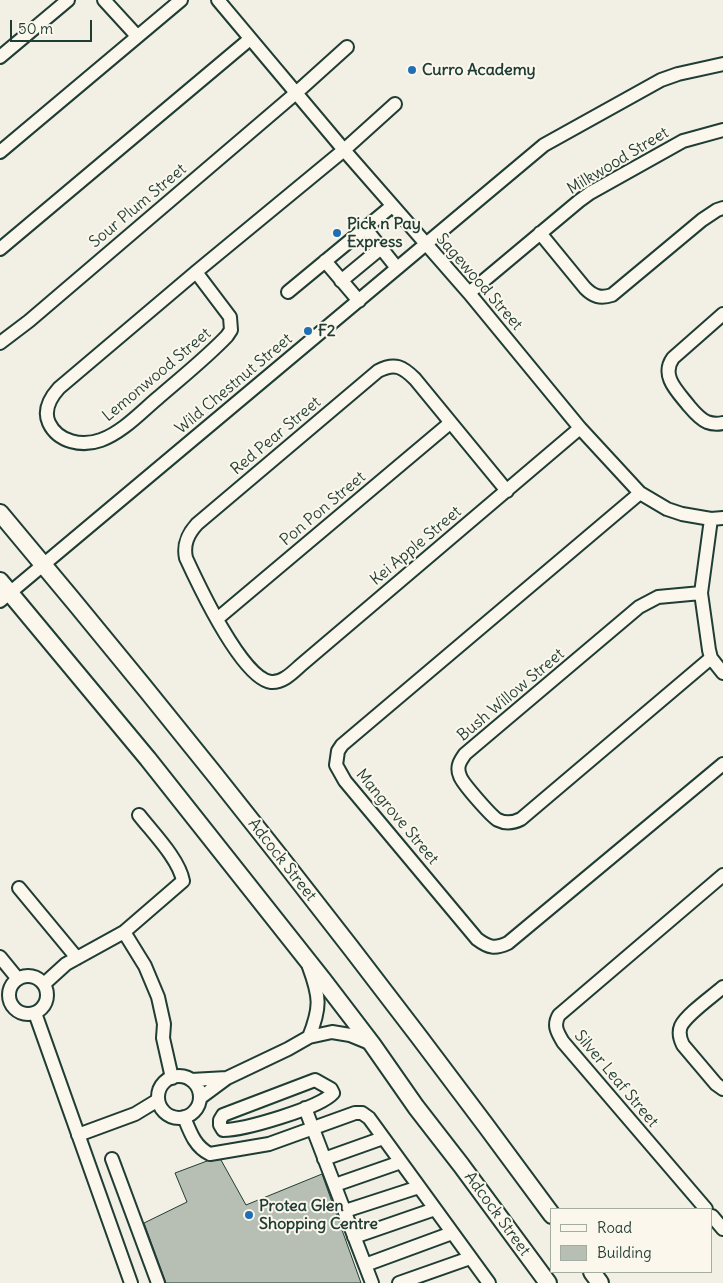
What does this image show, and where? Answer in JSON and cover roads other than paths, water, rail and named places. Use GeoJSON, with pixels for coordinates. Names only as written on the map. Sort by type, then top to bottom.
{"type":"FeatureCollection","features":[{"type":"Feature","properties":{"kind":"main road","name":"Adcock Street"},"geometry":{"type":"LineString","coordinates":[[0,514],[309,894],[433,1054],[550,1212]]}},
{"type":"Feature","properties":{"kind":"main road","name":"Adcock Street"},"geometry":{"type":"LineString","coordinates":[[3,591],[148,759],[306,958],[372,1044],[416,1107],[548,1283]]}},
{"type":"Feature","properties":{"kind":"street"},"geometry":{"type":"LineString","coordinates":[[0,57],[68,0]]}},
{"type":"Feature","properties":{"kind":"street"},"geometry":{"type":"LineString","coordinates":[[104,0],[137,36]]}},
{"type":"Feature","properties":{"kind":"street"},"geometry":{"type":"LineString","coordinates":[[0,152],[181,0]]}},
{"type":"Feature","properties":{"kind":"street","name":"Sagewood Street"},"geometry":{"type":"LineString","coordinates":[[218,0],[425,245],[469,293],[580,428],[640,493],[667,509],[682,514],[717,519]]}},
{"type":"Feature","properties":{"kind":"street"},"geometry":{"type":"LineString","coordinates":[[0,249],[250,39]]}},
{"type":"Feature","properties":{"kind":"street","name":"Sour Plum Street"},"geometry":{"type":"LineString","coordinates":[[0,343],[296,93],[347,47]]}},
{"type":"Feature","properties":{"kind":"street","name":"Wild Chestnut Street"},"geometry":{"type":"LineString","coordinates":[[3,591],[43,565],[523,162],[558,136],[661,80],[723,64]]}},
{"type":"Feature","properties":{"kind":"street","name":"Lemonwood Street"},"geometry":{"type":"LineString","coordinates":[[196,272],[230,317],[231,330],[227,336],[110,437],[88,443],[74,443],[61,437],[48,422],[48,404],[55,392],[196,272],[344,150],[395,104]]}},
{"type":"Feature","properties":{"kind":"street","name":"Milkwood Street"},"geometry":{"type":"LineString","coordinates":[[469,293],[584,196],[683,141],[723,130]]}},
{"type":"Feature","properties":{"kind":"street"},"geometry":{"type":"LineString","coordinates":[[288,292],[392,206]]}},
{"type":"Feature","properties":{"kind":"street"},"geometry":{"type":"LineString","coordinates":[[540,234],[591,294],[598,297],[606,297],[612,295],[702,220],[723,208]]}},
{"type":"Feature","properties":{"kind":"street"},"geometry":{"type":"LineString","coordinates":[[365,228],[397,268]]}},
{"type":"Feature","properties":{"kind":"street"},"geometry":{"type":"LineString","coordinates":[[341,281],[381,248]]}},
{"type":"Feature","properties":{"kind":"street"},"geometry":{"type":"LineString","coordinates":[[325,261],[358,301]]}},
{"type":"Feature","properties":{"kind":"street"},"geometry":{"type":"LineString","coordinates":[[723,314],[673,358],[669,364],[668,372],[674,388],[698,416],[706,422],[723,423]]}},
{"type":"Feature","properties":{"kind":"street","name":"Red Pear Street"},"geometry":{"type":"LineString","coordinates":[[269,682],[254,673],[230,643],[193,573],[184,549],[191,531],[204,518],[384,368],[392,366],[406,370],[507,490]]}},
{"type":"Feature","properties":{"kind":"street","name":"Pon Pon Street"},"geometry":{"type":"LineString","coordinates":[[217,620],[450,423]]}},
{"type":"Feature","properties":{"kind":"street","name":"Kei Apple Street"},"geometry":{"type":"LineString","coordinates":[[269,682],[282,679],[301,665],[580,428]]}},
{"type":"Feature","properties":{"kind":"street","name":"Mangrove Street"},"geometry":{"type":"LineString","coordinates":[[640,493],[342,745],[338,751],[336,765],[345,780],[477,939],[484,945],[496,948],[508,943],[723,764]]}},
{"type":"Feature","properties":{"kind":"street"},"geometry":{"type":"LineString","coordinates":[[717,519],[701,594],[711,658],[723,673]]}},
{"type":"Feature","properties":{"kind":"street","name":"Bush Willow Street"},"geometry":{"type":"LineString","coordinates":[[701,594],[658,597],[640,607],[465,754],[459,762],[460,776],[497,820],[507,823],[521,819],[711,658]]}},
{"type":"Feature","properties":{"kind":"street"},"geometry":{"type":"LineString","coordinates":[[44,984],[66,964],[124,932],[183,881],[181,873],[172,858],[139,815]]}},
{"type":"Feature","properties":{"kind":"street","name":"Silver Leaf Street"},"geometry":{"type":"LineString","coordinates":[[705,1208],[563,1042],[555,1025],[559,1015],[723,875]]}},
{"type":"Feature","properties":{"kind":"street"},"geometry":{"type":"LineString","coordinates":[[18,888],[77,958]]}},
{"type":"Feature","properties":{"kind":"street"},"geometry":{"type":"LineString","coordinates":[[124,932],[145,966],[158,997],[164,1024],[163,1038],[172,1078]]}},
{"type":"Feature","properties":{"kind":"street"},"geometry":{"type":"LineString","coordinates":[[0,957],[18,979]]}},
{"type":"Feature","properties":{"kind":"street"},"geometry":{"type":"LineString","coordinates":[[306,958],[318,997],[318,1012],[309,1037]]}},
{"type":"Feature","properties":{"kind":"street"},"geometry":{"type":"LineString","coordinates":[[27,976],[33,977],[44,984],[47,989],[46,1002],[35,1013],[26,1015],[20,1013],[10,1004],[9,992],[11,985],[18,979],[27,976]]}},
{"type":"Feature","properties":{"kind":"street"},"geometry":{"type":"LineString","coordinates":[[723,987],[687,1019],[679,1032],[683,1045],[716,1084],[723,1089]]}},
{"type":"Feature","properties":{"kind":"street"},"geometry":{"type":"LineString","coordinates":[[35,1013],[131,1283]]}},
{"type":"Feature","properties":{"kind":"street"},"geometry":{"type":"LineString","coordinates":[[227,1078],[191,1080],[172,1078],[161,1087],[158,1100],[165,1112],[173,1117],[184,1118],[195,1110],[200,1098],[227,1078],[309,1037],[332,1032],[350,1035],[372,1044]]}},
{"type":"Feature","properties":{"kind":"street"},"geometry":{"type":"LineString","coordinates":[[191,1080],[196,1085],[200,1098]]}},
{"type":"Feature","properties":{"kind":"street"},"geometry":{"type":"LineString","coordinates":[[315,1080],[333,1093],[323,1101],[305,1108],[233,1130],[223,1130],[220,1125],[223,1115],[315,1080]]}},
{"type":"Feature","properties":{"kind":"street"},"geometry":{"type":"LineString","coordinates":[[78,1135],[135,1114],[158,1100]]}},
{"type":"Feature","properties":{"kind":"street"},"geometry":{"type":"LineString","coordinates":[[305,1108],[372,1283]]}},
{"type":"Feature","properties":{"kind":"street"},"geometry":{"type":"LineString","coordinates":[[135,1114],[165,1112]]}},
{"type":"Feature","properties":{"kind":"street"},"geometry":{"type":"LineString","coordinates":[[184,1118],[197,1145],[203,1151],[210,1154],[269,1144],[355,1113],[362,1113],[369,1118],[470,1258],[485,1282]]}},
{"type":"Feature","properties":{"kind":"street"},"geometry":{"type":"LineString","coordinates":[[324,1159],[383,1138]]}},
{"type":"Feature","properties":{"kind":"street"},"geometry":{"type":"LineString","coordinates":[[112,1159],[158,1283]]}},
{"type":"Feature","properties":{"kind":"street"},"geometry":{"type":"LineString","coordinates":[[335,1185],[401,1162]]}},
{"type":"Feature","properties":{"kind":"street"},"geometry":{"type":"LineString","coordinates":[[345,1211],[419,1187]]}},
{"type":"Feature","properties":{"kind":"street"},"geometry":{"type":"LineString","coordinates":[[354,1237],[435,1209]]}},
{"type":"Feature","properties":{"kind":"street"},"geometry":{"type":"LineString","coordinates":[[365,1265],[452,1233]]}},
{"type":"Feature","properties":{"kind":"street"},"geometry":{"type":"LineString","coordinates":[[399,1283],[470,1258]]}},
{"type":"Feature","properties":{"kind":"place","name":"Curro Academy"},"geometry":{"type":"Point","coordinates":[412,70]}},
{"type":"Feature","properties":{"kind":"place","name":"Pick n Pay Express"},"geometry":{"type":"Point","coordinates":[337,233]}},
{"type":"Feature","properties":{"kind":"place","name":"F2"},"geometry":{"type":"Point","coordinates":[308,331]}},
{"type":"Feature","properties":{"kind":"place","name":"Protea Glen Shopping Centre"},"geometry":{"type":"Point","coordinates":[249,1215]}}]}
